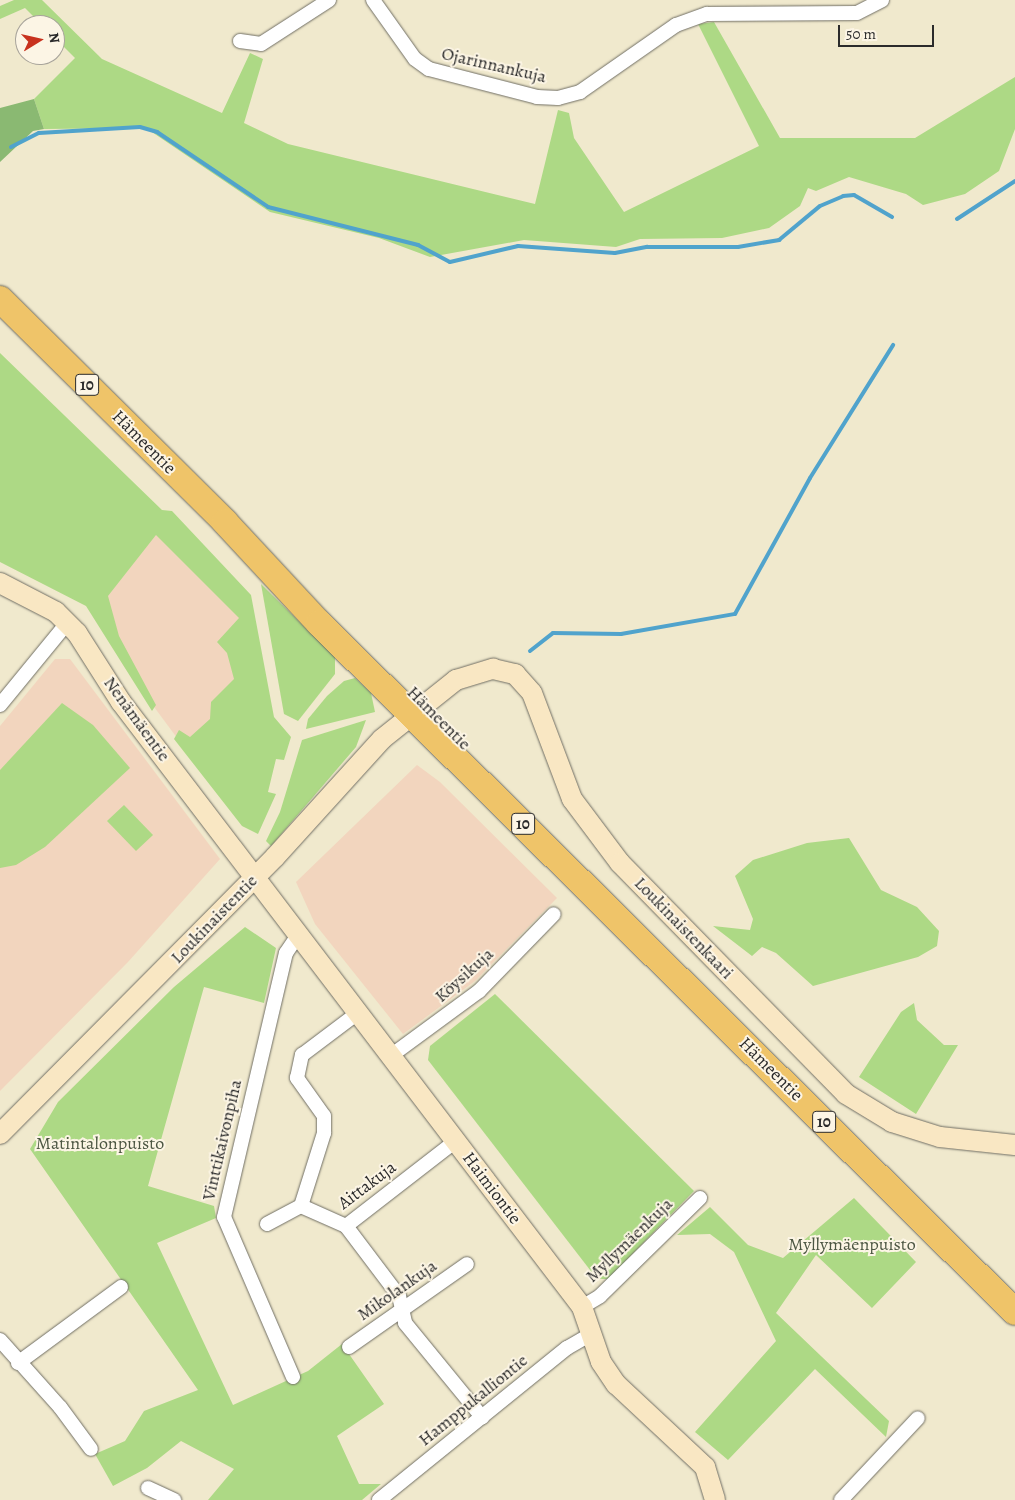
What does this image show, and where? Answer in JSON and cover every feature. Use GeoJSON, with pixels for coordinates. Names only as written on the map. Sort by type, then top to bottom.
{"type":"FeatureCollection","features":[{"type":"Feature","properties":{"kind":"highway","name":"Hämeentie"},"geometry":{"type":"LineString","coordinates":[[0,299],[225,522],[267,553],[419,709],[598,883],[635,932],[1015,1312]]}},
{"type":"Feature","properties":{"kind":"street"},"geometry":{"type":"LineString","coordinates":[[240,41],[261,44],[328,0]]}},
{"type":"Feature","properties":{"kind":"street","name":"Ojarinnankuja"},"geometry":{"type":"LineString","coordinates":[[373,0],[415,59],[429,69],[537,97],[558,98],[580,92],[676,25],[707,14],[857,13],[882,0]]}},
{"type":"Feature","properties":{"kind":"street","name":"Nenämäentie"},"geometry":{"type":"LineString","coordinates":[[0,582],[68,622],[122,702],[254,878]]}},
{"type":"Feature","properties":{"kind":"street"},"geometry":{"type":"LineString","coordinates":[[0,705],[68,622]]}},
{"type":"Feature","properties":{"kind":"street","name":"Loukinaistenkaari"},"geometry":{"type":"LineString","coordinates":[[419,709],[468,674],[493,669],[515,674],[540,706],[562,776],[589,825],[620,863],[846,1094],[892,1122],[940,1137],[1015,1145]]}},
{"type":"Feature","properties":{"kind":"street","name":"Loukinaistentie"},"geometry":{"type":"LineString","coordinates":[[0,1134],[254,878],[350,771],[419,709]]}},
{"type":"Feature","properties":{"kind":"street","name":"Haimiontie"},"geometry":{"type":"LineString","coordinates":[[254,878],[457,1140],[582,1307],[602,1362],[616,1384],[699,1460],[715,1500]]}},
{"type":"Feature","properties":{"kind":"street","name":"Köysikuja"},"geometry":{"type":"LineString","coordinates":[[392,1055],[479,991],[554,914]]}},
{"type":"Feature","properties":{"kind":"street","name":"Vinttikaivonpiha"},"geometry":{"type":"LineString","coordinates":[[294,1377],[224,1217],[286,953],[299,934]]}},
{"type":"Feature","properties":{"kind":"street"},"geometry":{"type":"LineString","coordinates":[[267,1224],[301,1206],[324,1133],[324,1116],[297,1078],[302,1055],[359,1012]]}},
{"type":"Feature","properties":{"kind":"street","name":"Aittakuja"},"geometry":{"type":"LineString","coordinates":[[301,1206],[346,1226],[457,1140]]}},
{"type":"Feature","properties":{"kind":"street","name":"Myllymäenkuja"},"geometry":{"type":"LineString","coordinates":[[582,1307],[600,1296],[700,1198]]}},
{"type":"Feature","properties":{"kind":"street"},"geometry":{"type":"LineString","coordinates":[[346,1226],[399,1296],[405,1323],[482,1417]]}},
{"type":"Feature","properties":{"kind":"street","name":"Mikolankuja"},"geometry":{"type":"LineString","coordinates":[[350,1347],[402,1309],[415,1305],[467,1264]]}},
{"type":"Feature","properties":{"kind":"street"},"geometry":{"type":"LineString","coordinates":[[18,1363],[121,1287]]}},
{"type":"Feature","properties":{"kind":"street","name":"Hamppukalliontie"},"geometry":{"type":"LineString","coordinates":[[379,1500],[567,1348],[593,1333]]}},
{"type":"Feature","properties":{"kind":"street"},"geometry":{"type":"LineString","coordinates":[[2,1349],[60,1407],[91,1449]]}},
{"type":"Feature","properties":{"kind":"street"},"geometry":{"type":"LineString","coordinates":[[841,1500],[918,1418]]}},
{"type":"Feature","properties":{"kind":"street"},"geometry":{"type":"LineString","coordinates":[[148,1488],[174,1500]]}},
{"type":"Feature","properties":{"kind":"shaded area"},"geometry":{"type":"Polygon","coordinates":[[[169,518],[242,590],[248,639],[203,773],[123,665],[95,612],[169,518]]]}},
{"type":"Feature","properties":{"kind":"shaded area"},"geometry":{"type":"Polygon","coordinates":[[[55,659],[70,659],[220,859],[128,962],[0,1091],[0,726],[55,659]]]}},
{"type":"Feature","properties":{"kind":"shaded area"},"geometry":{"type":"Polygon","coordinates":[[[417,765],[440,782],[557,898],[475,981],[403,1034],[315,924],[296,882],[417,765]]]}},
{"type":"Feature","properties":{"kind":"green space"},"geometry":{"type":"Polygon","coordinates":[[[14,0],[42,0],[57,15],[32,15],[25,8],[0,19],[0,6],[14,0]]]}},
{"type":"Feature","properties":{"kind":"green space"},"geometry":{"type":"Polygon","coordinates":[[[714,22],[780,138],[915,138],[1015,77],[1015,129],[999,171],[965,194],[923,205],[906,194],[849,177],[816,191],[808,188],[800,206],[769,228],[722,238],[640,239],[616,247],[524,240],[430,257],[379,238],[270,212],[146,128],[44,129],[34,99],[75,58],[65,48],[65,23],[102,59],[222,113],[250,53],[263,59],[244,123],[288,144],[535,204],[558,110],[569,113],[574,138],[624,212],[759,146],[698,24],[714,22]]]}},
{"type":"Feature","properties":{"kind":"green space"},"geometry":{"type":"Polygon","coordinates":[[[34,99],[44,129],[33,131],[0,162],[0,108],[34,99]]]}},
{"type":"Feature","properties":{"kind":"green space"},"geometry":{"type":"Polygon","coordinates":[[[0,353],[162,510],[172,511],[251,595],[274,717],[291,737],[284,760],[276,759],[268,792],[276,794],[258,834],[242,826],[174,739],[179,730],[190,737],[210,719],[211,702],[234,679],[227,653],[217,642],[239,618],[156,535],[108,596],[119,636],[156,705],[152,711],[86,606],[0,562],[0,353]]]}},
{"type":"Feature","properties":{"kind":"green space"},"geometry":{"type":"Polygon","coordinates":[[[261,584],[335,657],[335,674],[298,721],[284,714],[261,584]]]}},
{"type":"Feature","properties":{"kind":"green space"},"geometry":{"type":"Polygon","coordinates":[[[355,678],[371,693],[375,712],[306,729],[308,719],[327,696],[344,681],[355,678]]]}},
{"type":"Feature","properties":{"kind":"green space"},"geometry":{"type":"Polygon","coordinates":[[[62,703],[93,725],[130,768],[45,847],[16,865],[0,868],[0,770],[62,703]]]}},
{"type":"Feature","properties":{"kind":"green space"},"geometry":{"type":"Polygon","coordinates":[[[366,720],[356,747],[271,846],[266,841],[280,812],[302,740],[366,720]]]}},
{"type":"Feature","properties":{"kind":"green space"},"geometry":{"type":"Polygon","coordinates":[[[124,805],[153,835],[136,851],[107,821],[124,805]]]}},
{"type":"Feature","properties":{"kind":"green space"},"geometry":{"type":"Polygon","coordinates":[[[849,838],[881,890],[917,907],[939,931],[937,946],[918,957],[813,986],[776,953],[762,947],[752,956],[713,926],[750,930],[753,919],[735,876],[753,860],[807,843],[849,838]]]}},
{"type":"Feature","properties":{"kind":"green space","name":"Matintalonpuisto"},"geometry":{"type":"Polygon","coordinates":[[[245,927],[276,948],[264,1003],[204,987],[148,1186],[214,1206],[216,1218],[157,1243],[233,1405],[308,1371],[342,1344],[384,1404],[337,1436],[359,1484],[381,1484],[362,1500],[208,1500],[234,1469],[181,1441],[147,1468],[113,1486],[95,1454],[125,1441],[144,1411],[198,1390],[30,1149],[58,1102],[174,987],[245,927]]]}},
{"type":"Feature","properties":{"kind":"green space"},"geometry":{"type":"Polygon","coordinates":[[[495,994],[694,1191],[608,1279],[597,1279],[428,1060],[430,1046],[495,994]]]}},
{"type":"Feature","properties":{"kind":"green space"},"geometry":{"type":"Polygon","coordinates":[[[914,1003],[917,1020],[944,1045],[958,1045],[916,1114],[859,1077],[901,1012],[914,1003]]]}},
{"type":"Feature","properties":{"kind":"green space","name":"Myllymäenpuisto"},"geometry":{"type":"Polygon","coordinates":[[[854,1198],[916,1262],[872,1308],[816,1255],[776,1313],[889,1421],[886,1437],[815,1369],[728,1460],[695,1432],[776,1341],[734,1252],[710,1234],[677,1235],[710,1207],[748,1245],[783,1258],[854,1198]]]}},
{"type":"Feature","properties":{"kind":"waterway"},"geometry":{"type":"LineString","coordinates":[[11,147],[39,133],[140,127],[157,132],[268,207],[418,245],[450,262],[518,246],[615,253],[647,247],[738,247],[779,240],[820,206],[843,196],[854,195],[892,217]]}},
{"type":"Feature","properties":{"kind":"waterway"},"geometry":{"type":"LineString","coordinates":[[957,219],[1015,181]]}},
{"type":"Feature","properties":{"kind":"waterway"},"geometry":{"type":"LineString","coordinates":[[530,651],[553,633],[621,634],[735,614],[810,478],[893,345]]}}]}
